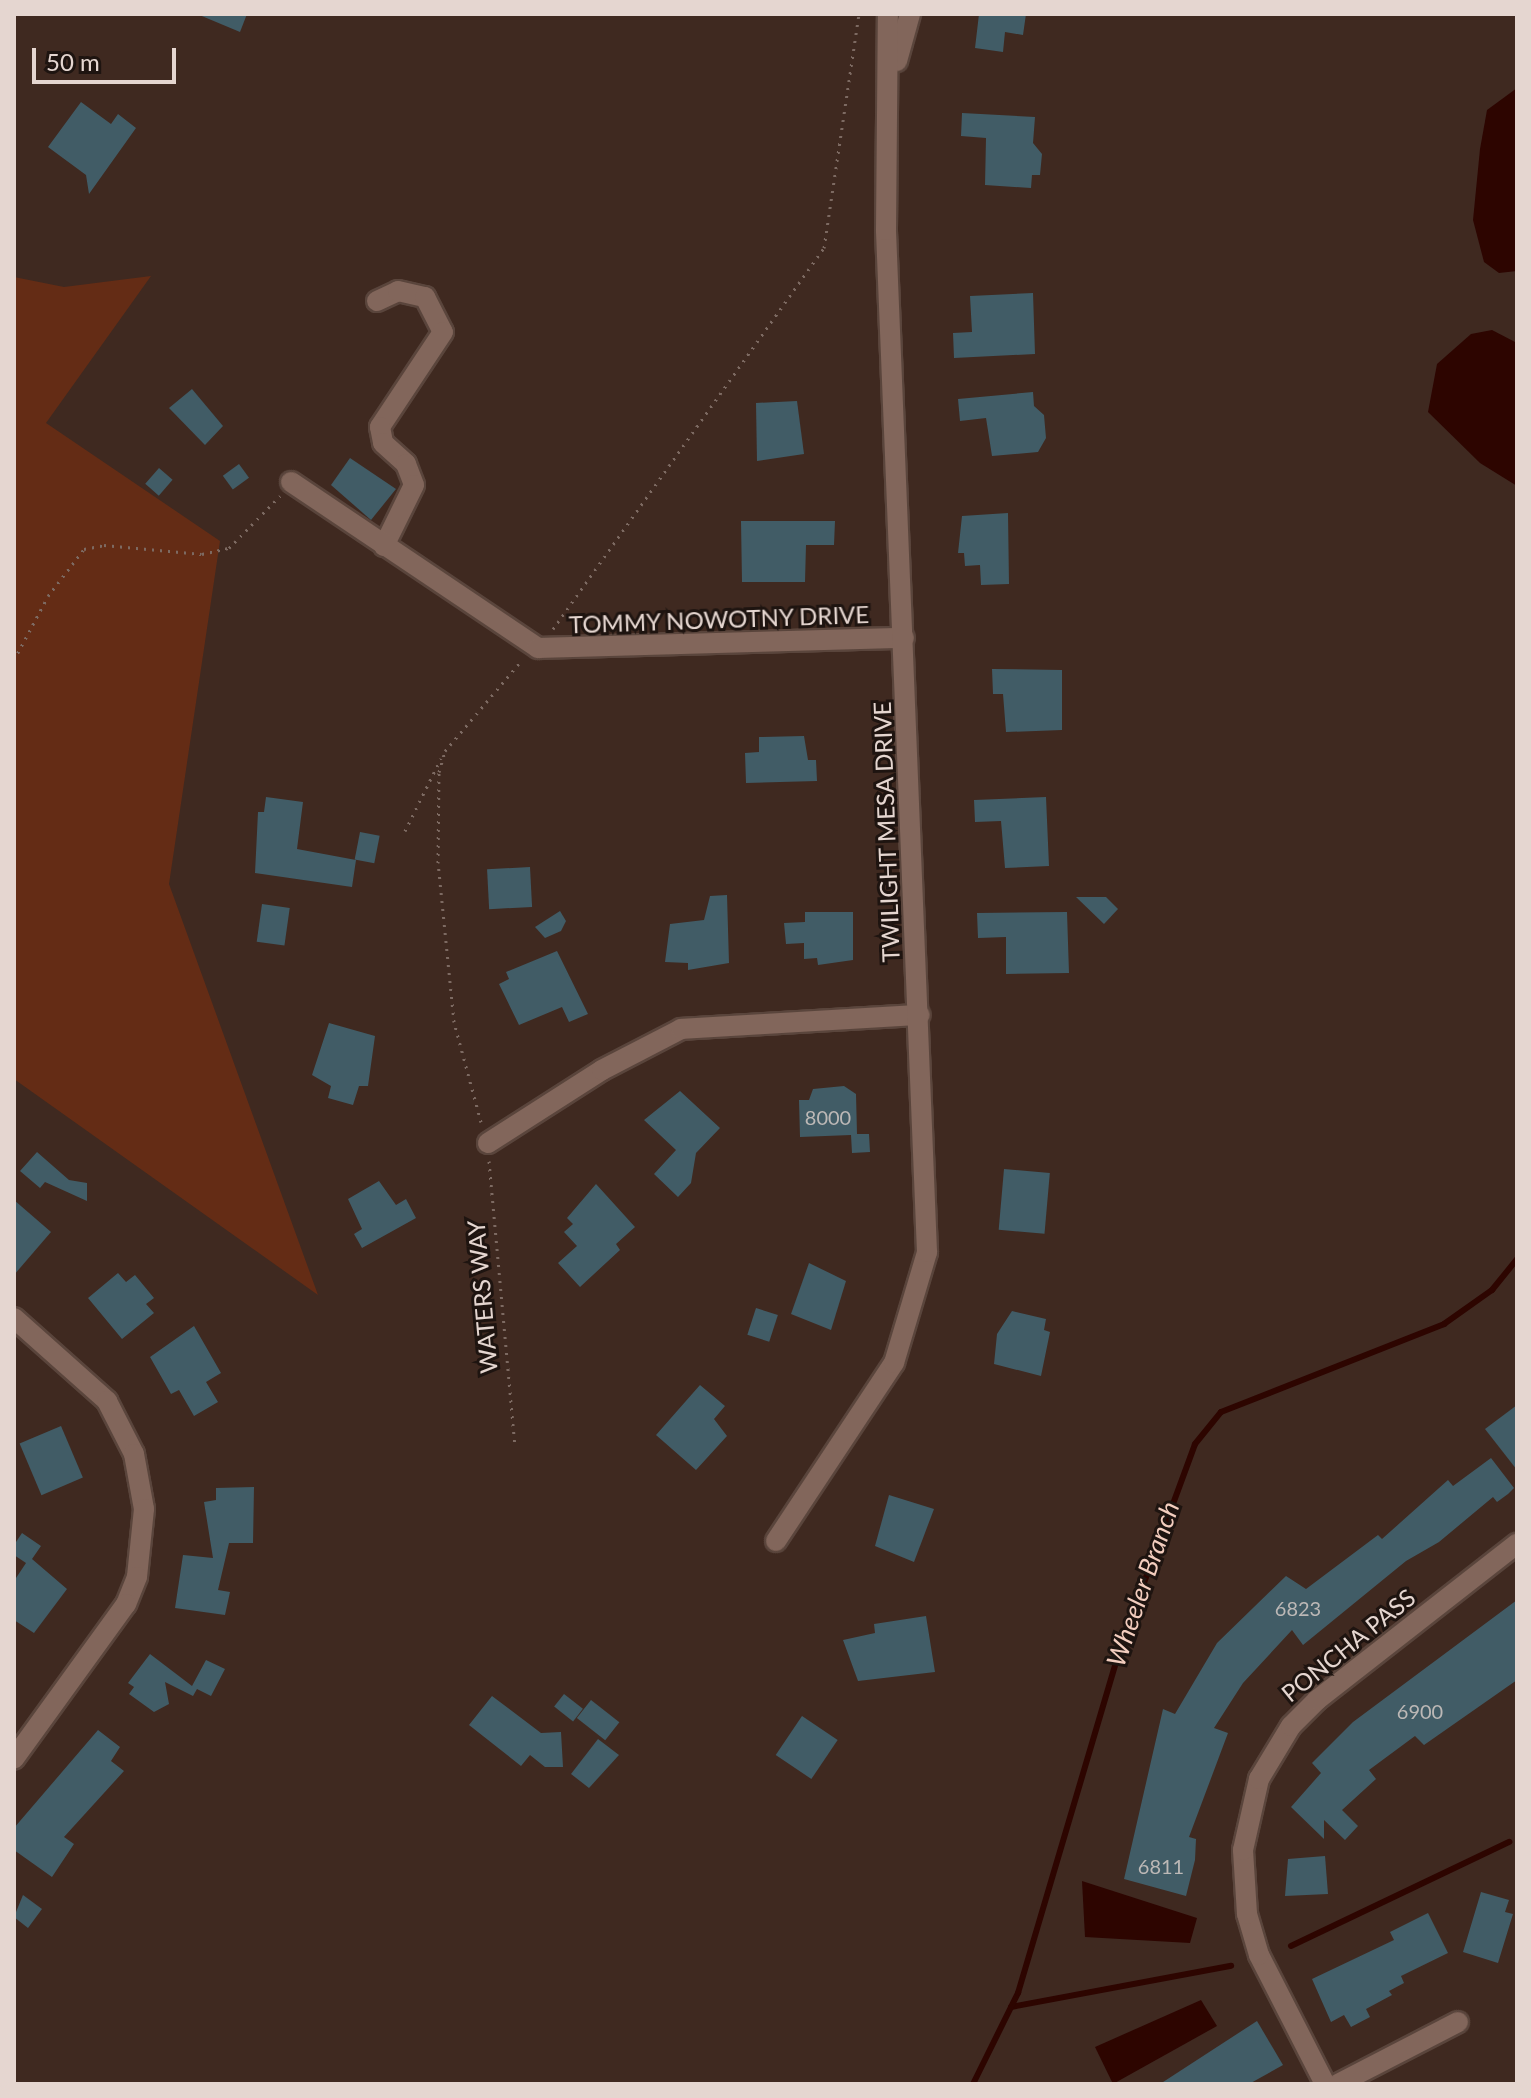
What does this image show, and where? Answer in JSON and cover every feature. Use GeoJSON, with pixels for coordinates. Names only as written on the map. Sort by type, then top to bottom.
{"type":"FeatureCollection","features":[{"type":"Feature","properties":{"kind":"street","name":"TWILIGHT MESA DRIVE"},"geometry":{"type":"LineString","coordinates":[[776,1541],[883,1383],[913,1314],[929,1224],[886,230],[891,80],[888,14]]}},
{"type":"Feature","properties":{"kind":"street","name":"TWILIGHT MESA DRIVE"},"geometry":{"type":"LineString","coordinates":[[891,80],[910,14]]}},
{"type":"Feature","properties":{"kind":"street"},"geometry":{"type":"LineString","coordinates":[[377,301],[398,291],[425,297],[443,332],[380,427],[383,443],[406,464],[414,485],[384,546]]}},
{"type":"Feature","properties":{"kind":"street"},"geometry":{"type":"LineString","coordinates":[[291,482],[538,648]]}},
{"type":"Feature","properties":{"kind":"street","name":"TOMMY NOWOTNY DRIVE"},"geometry":{"type":"LineString","coordinates":[[538,648],[904,638]]}},
{"type":"Feature","properties":{"kind":"street"},"geometry":{"type":"LineString","coordinates":[[488,1143],[602,1070],[681,1029],[920,1015]]}},
{"type":"Feature","properties":{"kind":"street"},"geometry":{"type":"LineString","coordinates":[[14,1318],[86,1379],[114,1412],[134,1454],[144,1509],[137,1577],[107,1637],[14,1759]]}},
{"type":"Feature","properties":{"kind":"street","name":"PONCHA PASS"},"geometry":{"type":"LineString","coordinates":[[1325,2084],[1259,1955],[1247,1914],[1243,1850],[1259,1779],[1291,1726],[1317,1700],[1517,1544]]}},
{"type":"Feature","properties":{"kind":"street"},"geometry":{"type":"LineString","coordinates":[[1338,2084],[1458,2022]]}},
{"type":"Feature","properties":{"kind":"path"},"geometry":{"type":"LineString","coordinates":[[405,831],[445,751],[538,648],[824,248],[859,14]]}},
{"type":"Feature","properties":{"kind":"path"},"geometry":{"type":"LineString","coordinates":[[14,660],[48,596],[84,549],[104,545],[202,554],[229,548],[291,482]]}},
{"type":"Feature","properties":{"kind":"path","name":"WATERS WAY"},"geometry":{"type":"LineString","coordinates":[[445,751],[436,827],[454,1022],[488,1143],[515,1447]]}},
{"type":"Feature","properties":{"kind":"shaded area"},"geometry":{"type":"Polygon","coordinates":[[[1517,88],[1517,271],[1499,273],[1484,262],[1473,220],[1487,110],[1517,88]]]}},
{"type":"Feature","properties":{"kind":"shaded area"},"geometry":{"type":"Polygon","coordinates":[[[151,276],[46,423],[220,541],[169,884],[318,1295],[14,1079],[14,277],[64,287],[151,276]]]}},
{"type":"Feature","properties":{"kind":"shaded area"},"geometry":{"type":"Polygon","coordinates":[[[1492,330],[1517,343],[1517,486],[1480,463],[1428,412],[1437,364],[1471,334],[1492,330]]]}},
{"type":"Feature","properties":{"kind":"shaded area"},"geometry":{"type":"Polygon","coordinates":[[[1082,1881],[1197,1918],[1190,1943],[1085,1937],[1082,1881]]]}},
{"type":"Feature","properties":{"kind":"shaded area"},"geometry":{"type":"Polygon","coordinates":[[[1201,2000],[1217,2026],[1113,2084],[1095,2047],[1201,2000]]]}},
{"type":"Feature","properties":{"kind":"building"},"geometry":{"type":"Polygon","coordinates":[[[197,14],[247,14],[240,32],[197,14]]]}},
{"type":"Feature","properties":{"kind":"building"},"geometry":{"type":"Polygon","coordinates":[[[979,14],[1026,14],[1023,35],[1005,32],[1003,52],[975,48],[979,14]]]}},
{"type":"Feature","properties":{"kind":"building"},"geometry":{"type":"Polygon","coordinates":[[[81,102],[111,124],[118,114],[136,128],[89,194],[86,175],[48,147],[81,102]]]}},
{"type":"Feature","properties":{"kind":"building"},"geometry":{"type":"Polygon","coordinates":[[[962,113],[1035,117],[1033,143],[1042,154],[1040,175],[1032,175],[1031,188],[985,185],[986,138],[961,136],[962,113]]]}},
{"type":"Feature","properties":{"kind":"building"},"geometry":{"type":"Polygon","coordinates":[[[1033,293],[1035,354],[954,358],[953,333],[972,332],[970,296],[1033,293]]]}},
{"type":"Feature","properties":{"kind":"building"},"geometry":{"type":"Polygon","coordinates":[[[192,389],[223,426],[205,445],[169,408],[192,389]]]}},
{"type":"Feature","properties":{"kind":"building"},"geometry":{"type":"Polygon","coordinates":[[[1033,392],[1034,406],[1044,415],[1046,438],[1038,452],[992,456],[986,418],[960,421],[958,399],[1033,392]]]}},
{"type":"Feature","properties":{"kind":"building"},"geometry":{"type":"Polygon","coordinates":[[[797,401],[804,454],[757,461],[756,403],[797,401]]]}},
{"type":"Feature","properties":{"kind":"building"},"geometry":{"type":"Polygon","coordinates":[[[350,458],[396,489],[371,520],[331,485],[350,458]]]}},
{"type":"Feature","properties":{"kind":"building"},"geometry":{"type":"Polygon","coordinates":[[[239,464],[249,478],[233,490],[223,476],[239,464]]]}},
{"type":"Feature","properties":{"kind":"building"},"geometry":{"type":"Polygon","coordinates":[[[159,468],[173,480],[159,496],[145,484],[159,468]]]}},
{"type":"Feature","properties":{"kind":"building"},"geometry":{"type":"Polygon","coordinates":[[[1008,513],[1009,584],[981,585],[980,565],[965,566],[964,553],[958,553],[962,516],[1008,513]]]}},
{"type":"Feature","properties":{"kind":"building"},"geometry":{"type":"Polygon","coordinates":[[[741,521],[835,521],[834,545],[806,545],[805,582],[742,582],[741,521]]]}},
{"type":"Feature","properties":{"kind":"building"},"geometry":{"type":"Polygon","coordinates":[[[992,669],[1062,670],[1062,730],[1006,732],[1003,694],[993,694],[992,669]]]}},
{"type":"Feature","properties":{"kind":"building"},"geometry":{"type":"Polygon","coordinates":[[[804,736],[808,760],[816,760],[817,781],[746,783],[745,753],[759,752],[759,737],[804,736]]]}},
{"type":"Feature","properties":{"kind":"building"},"geometry":{"type":"Polygon","coordinates":[[[266,797],[303,802],[297,849],[356,860],[352,887],[255,873],[258,812],[264,812],[266,797]]]}},
{"type":"Feature","properties":{"kind":"building"},"geometry":{"type":"Polygon","coordinates":[[[1046,797],[1049,866],[1005,868],[1001,821],[975,822],[974,800],[1046,797]]]}},
{"type":"Feature","properties":{"kind":"building"},"geometry":{"type":"Polygon","coordinates":[[[360,832],[380,836],[374,863],[355,859],[360,832]]]}},
{"type":"Feature","properties":{"kind":"building"},"geometry":{"type":"Polygon","coordinates":[[[530,867],[532,907],[489,909],[487,869],[530,867]]]}},
{"type":"Feature","properties":{"kind":"building"},"geometry":{"type":"Polygon","coordinates":[[[727,895],[729,963],[688,970],[688,963],[665,962],[670,924],[704,920],[710,896],[727,895]]]}},
{"type":"Feature","properties":{"kind":"building"},"geometry":{"type":"Polygon","coordinates":[[[1076,897],[1106,897],[1118,909],[1104,924],[1076,897]]]}},
{"type":"Feature","properties":{"kind":"building"},"geometry":{"type":"Polygon","coordinates":[[[262,904],[290,908],[284,946],[257,942],[262,904]]]}},
{"type":"Feature","properties":{"kind":"building"},"geometry":{"type":"Polygon","coordinates":[[[560,911],[566,921],[561,931],[545,938],[535,927],[560,911]]]}},
{"type":"Feature","properties":{"kind":"building"},"geometry":{"type":"Polygon","coordinates":[[[805,912],[853,912],[853,960],[818,965],[817,958],[804,959],[804,943],[786,944],[784,923],[805,922],[805,912]]]}},
{"type":"Feature","properties":{"kind":"building"},"geometry":{"type":"Polygon","coordinates":[[[1067,912],[1069,973],[1006,974],[1006,937],[978,938],[977,913],[1067,912]]]}},
{"type":"Feature","properties":{"kind":"building"},"geometry":{"type":"Polygon","coordinates":[[[557,951],[588,1014],[569,1022],[562,1007],[519,1025],[499,984],[509,979],[506,972],[557,951]]]}},
{"type":"Feature","properties":{"kind":"building"},"geometry":{"type":"Polygon","coordinates":[[[329,1023],[375,1036],[368,1086],[359,1086],[353,1105],[328,1098],[331,1086],[312,1075],[329,1023]]]}},
{"type":"Feature","properties":{"kind":"building"},"geometry":{"type":"Polygon","coordinates":[[[844,1086],[856,1094],[857,1134],[869,1134],[870,1152],[852,1153],[851,1135],[800,1137],[799,1100],[809,1100],[813,1089],[844,1086]]]}},
{"type":"Feature","properties":{"kind":"building"},"geometry":{"type":"Polygon","coordinates":[[[680,1091],[720,1128],[696,1153],[691,1183],[678,1197],[654,1174],[676,1150],[644,1120],[680,1091]]]}},
{"type":"Feature","properties":{"kind":"building"},"geometry":{"type":"Polygon","coordinates":[[[37,1152],[69,1180],[87,1183],[87,1201],[45,1182],[40,1188],[20,1171],[37,1152]]]}},
{"type":"Feature","properties":{"kind":"building"},"geometry":{"type":"Polygon","coordinates":[[[1004,1169],[1050,1173],[1045,1234],[999,1230],[1004,1169]]]}},
{"type":"Feature","properties":{"kind":"building"},"geometry":{"type":"Polygon","coordinates":[[[379,1181],[396,1205],[406,1199],[416,1218],[362,1248],[354,1234],[362,1229],[348,1199],[379,1181]]]}},
{"type":"Feature","properties":{"kind":"building"},"geometry":{"type":"Polygon","coordinates":[[[596,1184],[635,1227],[616,1244],[620,1250],[580,1287],[558,1263],[577,1246],[564,1232],[573,1224],[567,1218],[596,1184]]]}},
{"type":"Feature","properties":{"kind":"building"},"geometry":{"type":"Polygon","coordinates":[[[14,1200],[51,1232],[14,1275],[14,1200]]]}},
{"type":"Feature","properties":{"kind":"building"},"geometry":{"type":"Polygon","coordinates":[[[809,1263],[846,1281],[831,1330],[791,1314],[809,1263]]]}},
{"type":"Feature","properties":{"kind":"building"},"geometry":{"type":"Polygon","coordinates":[[[118,1273],[126,1282],[135,1275],[154,1298],[146,1304],[154,1313],[122,1339],[88,1298],[118,1273]]]}},
{"type":"Feature","properties":{"kind":"building"},"geometry":{"type":"Polygon","coordinates":[[[756,1308],[778,1315],[769,1342],[747,1335],[756,1308]]]}},
{"type":"Feature","properties":{"kind":"building"},"geometry":{"type":"Polygon","coordinates":[[[1012,1311],[1046,1319],[1044,1330],[1050,1332],[1041,1376],[994,1364],[997,1334],[1012,1311]]]}},
{"type":"Feature","properties":{"kind":"building"},"geometry":{"type":"Polygon","coordinates":[[[194,1326],[221,1373],[206,1382],[218,1402],[194,1416],[179,1390],[171,1394],[150,1357],[194,1326]]]}},
{"type":"Feature","properties":{"kind":"building"},"geometry":{"type":"Polygon","coordinates":[[[700,1385],[725,1406],[714,1419],[727,1436],[696,1470],[656,1435],[700,1385]]]}},
{"type":"Feature","properties":{"kind":"building"},"geometry":{"type":"Polygon","coordinates":[[[1517,1405],[1517,1470],[1485,1429],[1517,1405]]]}},
{"type":"Feature","properties":{"kind":"building"},"geometry":{"type":"Polygon","coordinates":[[[61,1426],[83,1478],[41,1495],[20,1444],[61,1426]]]}},
{"type":"Feature","properties":{"kind":"building"},"geometry":{"type":"Polygon","coordinates":[[[1491,1458],[1514,1488],[1508,1494],[1497,1502],[1493,1497],[1439,1542],[1406,1561],[1303,1645],[1292,1630],[1243,1683],[1214,1728],[1228,1733],[1189,1837],[1196,1839],[1195,1860],[1186,1896],[1124,1879],[1163,1709],[1175,1714],[1217,1643],[1286,1576],[1306,1589],[1378,1535],[1382,1539],[1448,1480],[1453,1486],[1491,1458]]]}},
{"type":"Feature","properties":{"kind":"building"},"geometry":{"type":"Polygon","coordinates":[[[254,1487],[253,1543],[229,1543],[218,1590],[230,1592],[225,1615],[175,1608],[183,1555],[213,1558],[204,1502],[216,1500],[216,1488],[254,1487]]]}},
{"type":"Feature","properties":{"kind":"building"},"geometry":{"type":"Polygon","coordinates":[[[889,1495],[934,1509],[914,1562],[875,1546],[889,1495]]]}},
{"type":"Feature","properties":{"kind":"building"},"geometry":{"type":"Polygon","coordinates":[[[22,1533],[41,1546],[32,1559],[67,1589],[34,1633],[14,1620],[14,1581],[26,1563],[14,1555],[14,1545],[22,1533]]]}},
{"type":"Feature","properties":{"kind":"building"},"geometry":{"type":"Polygon","coordinates":[[[1517,1600],[1517,1680],[1424,1745],[1415,1736],[1369,1770],[1376,1779],[1342,1810],[1358,1826],[1345,1840],[1324,1820],[1324,1839],[1291,1807],[1321,1773],[1312,1763],[1353,1722],[1517,1600]]]}},
{"type":"Feature","properties":{"kind":"building"},"geometry":{"type":"Polygon","coordinates":[[[926,1616],[935,1672],[858,1681],[843,1640],[875,1633],[874,1624],[926,1616]]]}},
{"type":"Feature","properties":{"kind":"building"},"geometry":{"type":"Polygon","coordinates":[[[150,1654],[192,1686],[206,1660],[225,1669],[211,1696],[197,1689],[193,1696],[165,1682],[169,1704],[154,1712],[129,1694],[134,1687],[128,1683],[150,1654]]]}},
{"type":"Feature","properties":{"kind":"building"},"geometry":{"type":"Polygon","coordinates":[[[564,1694],[583,1709],[573,1721],[554,1707],[564,1694]]]}},
{"type":"Feature","properties":{"kind":"building"},"geometry":{"type":"Polygon","coordinates":[[[492,1696],[541,1733],[561,1732],[563,1767],[545,1767],[530,1755],[521,1766],[469,1725],[492,1696]]]}},
{"type":"Feature","properties":{"kind":"building"},"geometry":{"type":"Polygon","coordinates":[[[591,1700],[619,1722],[605,1740],[577,1718],[591,1700]]]}},
{"type":"Feature","properties":{"kind":"building"},"geometry":{"type":"Polygon","coordinates":[[[802,1716],[838,1740],[811,1779],[776,1755],[802,1716]]]}},
{"type":"Feature","properties":{"kind":"building"},"geometry":{"type":"Polygon","coordinates":[[[98,1730],[120,1747],[111,1761],[124,1771],[64,1837],[74,1844],[52,1877],[14,1850],[14,1828],[98,1730]]]}},
{"type":"Feature","properties":{"kind":"building"},"geometry":{"type":"Polygon","coordinates":[[[598,1739],[619,1755],[589,1788],[571,1774],[598,1739]]]}},
{"type":"Feature","properties":{"kind":"building"},"geometry":{"type":"Polygon","coordinates":[[[1325,1856],[1328,1894],[1285,1896],[1288,1859],[1325,1856]]]}},
{"type":"Feature","properties":{"kind":"building"},"geometry":{"type":"Polygon","coordinates":[[[1481,1892],[1509,1900],[1505,1912],[1513,1914],[1498,1963],[1463,1952],[1481,1892]]]}},
{"type":"Feature","properties":{"kind":"building"},"geometry":{"type":"Polygon","coordinates":[[[23,1895],[42,1909],[28,1928],[14,1917],[23,1895]]]}},
{"type":"Feature","properties":{"kind":"building"},"geometry":{"type":"Polygon","coordinates":[[[1428,1913],[1448,1953],[1401,1976],[1404,1983],[1389,1991],[1392,1995],[1366,2009],[1370,2017],[1351,2027],[1344,2015],[1331,2022],[1312,1979],[1394,1940],[1390,1932],[1428,1913]]]}},
{"type":"Feature","properties":{"kind":"building"},"geometry":{"type":"Polygon","coordinates":[[[1257,2021],[1283,2065],[1249,2084],[1160,2084],[1257,2021]]]}},
{"type":"Feature","properties":{"kind":"waterway","name":"Wheeler Branch"},"geometry":{"type":"LineString","coordinates":[[973,2084],[1018,1993],[1120,1648],[1195,1444],[1221,1412],[1444,1324],[1492,1290],[1517,1259]]}},
{"type":"Feature","properties":{"kind":"waterway"},"geometry":{"type":"LineString","coordinates":[[1291,1946],[1509,1842]]}},
{"type":"Feature","properties":{"kind":"waterway"},"geometry":{"type":"LineString","coordinates":[[1011,2007],[1231,1966]]}}]}
